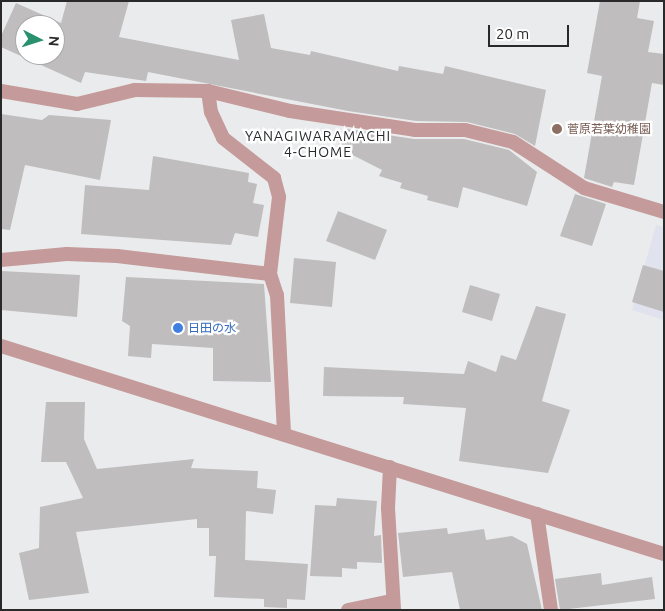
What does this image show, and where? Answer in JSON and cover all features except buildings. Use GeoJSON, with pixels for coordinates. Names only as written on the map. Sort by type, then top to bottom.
{"type":"FeatureCollection","features":[{"type":"Feature","properties":{"kind":"street"},"geometry":{"type":"LineString","coordinates":[[1,91],[77,104],[134,90],[208,91],[290,111],[414,130],[465,130],[513,142],[584,188],[664,212]]}},
{"type":"Feature","properties":{"kind":"street"},"geometry":{"type":"LineString","coordinates":[[208,91],[210,112],[223,138],[274,178],[279,197],[270,274],[277,295],[284,435]]}},
{"type":"Feature","properties":{"kind":"street"},"geometry":{"type":"LineString","coordinates":[[1,260],[67,254],[117,256],[270,274]]}},
{"type":"Feature","properties":{"kind":"street"},"geometry":{"type":"LineString","coordinates":[[1,346],[664,554]]}},
{"type":"Feature","properties":{"kind":"street"},"geometry":{"type":"LineString","coordinates":[[348,610],[393,605],[390,467]]}},
{"type":"Feature","properties":{"kind":"street"},"geometry":{"type":"LineString","coordinates":[[537,514],[551,610]]}},
{"type":"Feature","properties":{"kind":"shaded area"},"geometry":{"type":"Polygon","coordinates":[[[656,225],[664,227],[664,320],[632,310],[656,225]]]}},
{"type":"Feature","properties":{"kind":"place","name":"菅原若葉幼稚園"},"geometry":{"type":"Point","coordinates":[557,129]}},
{"type":"Feature","properties":{"kind":"place","name":"日田の水"},"geometry":{"type":"Point","coordinates":[178,328]}},
{"type":"Feature","properties":{"kind":"district","name":"YANAGIWARAMACHI 4-CHOME"},"geometry":{"type":"Point","coordinates":[318,144]}}]}
